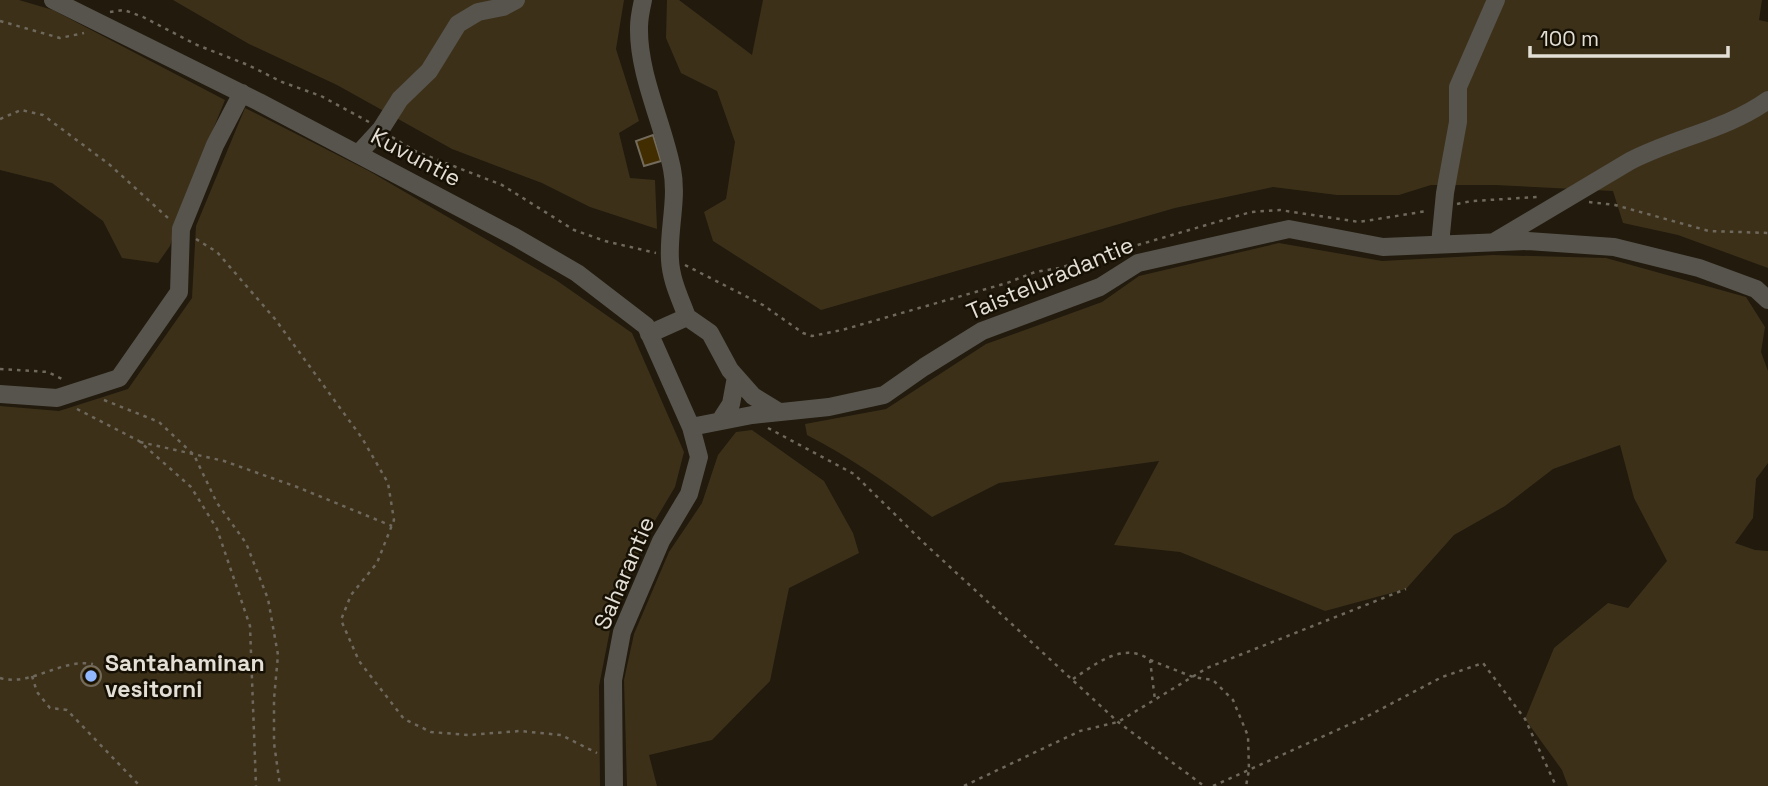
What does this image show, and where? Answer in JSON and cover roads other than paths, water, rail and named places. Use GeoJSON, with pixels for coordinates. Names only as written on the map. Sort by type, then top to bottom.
{"type":"FeatureCollection","features":[{"type":"Feature","properties":{"kind":"street","name":"Kuvuntie"},"geometry":{"type":"LineString","coordinates":[[53,0],[242,93],[515,237],[577,273],[646,326],[691,428]]}},
{"type":"Feature","properties":{"kind":"street"},"geometry":{"type":"LineString","coordinates":[[358,154],[381,129],[400,99],[429,71],[458,24],[478,12],[503,7],[516,0]]}},
{"type":"Feature","properties":{"kind":"street"},"geometry":{"type":"LineString","coordinates":[[643,0],[639,27],[645,67],[672,168],[674,186],[670,258],[672,278],[687,317],[710,333],[736,377],[753,396],[779,412]]}},
{"type":"Feature","properties":{"kind":"street"},"geometry":{"type":"LineString","coordinates":[[1440,244],[1443,208],[1458,122],[1458,87],[1496,0]]}},
{"type":"Feature","properties":{"kind":"street"},"geometry":{"type":"LineString","coordinates":[[0,394],[57,398],[119,378],[179,292],[181,229],[215,145],[242,93]]}},
{"type":"Feature","properties":{"kind":"street"},"geometry":{"type":"LineString","coordinates":[[1494,242],[1654,149],[1727,124],[1768,100]]}},
{"type":"Feature","properties":{"kind":"street","name":"Taisteluradantie"},"geometry":{"type":"LineString","coordinates":[[691,428],[752,415],[829,407],[884,395],[924,366],[982,331],[1100,287],[1138,263],[1289,229],[1383,247],[1528,241],[1614,247],[1699,268],[1756,289],[1768,300]]}},
{"type":"Feature","properties":{"kind":"street"},"geometry":{"type":"LineString","coordinates":[[649,334],[687,317]]}},
{"type":"Feature","properties":{"kind":"street"},"geometry":{"type":"LineString","coordinates":[[720,421],[731,404],[736,377]]}},
{"type":"Feature","properties":{"kind":"street","name":"Saharantie"},"geometry":{"type":"LineString","coordinates":[[614,786],[613,680],[622,632],[661,541],[689,494],[699,457],[691,428]]}},
{"type":"Feature","properties":{"kind":"place","name":"Santahaminan vesitorni"},"geometry":{"type":"Point","coordinates":[91,676]}}]}
